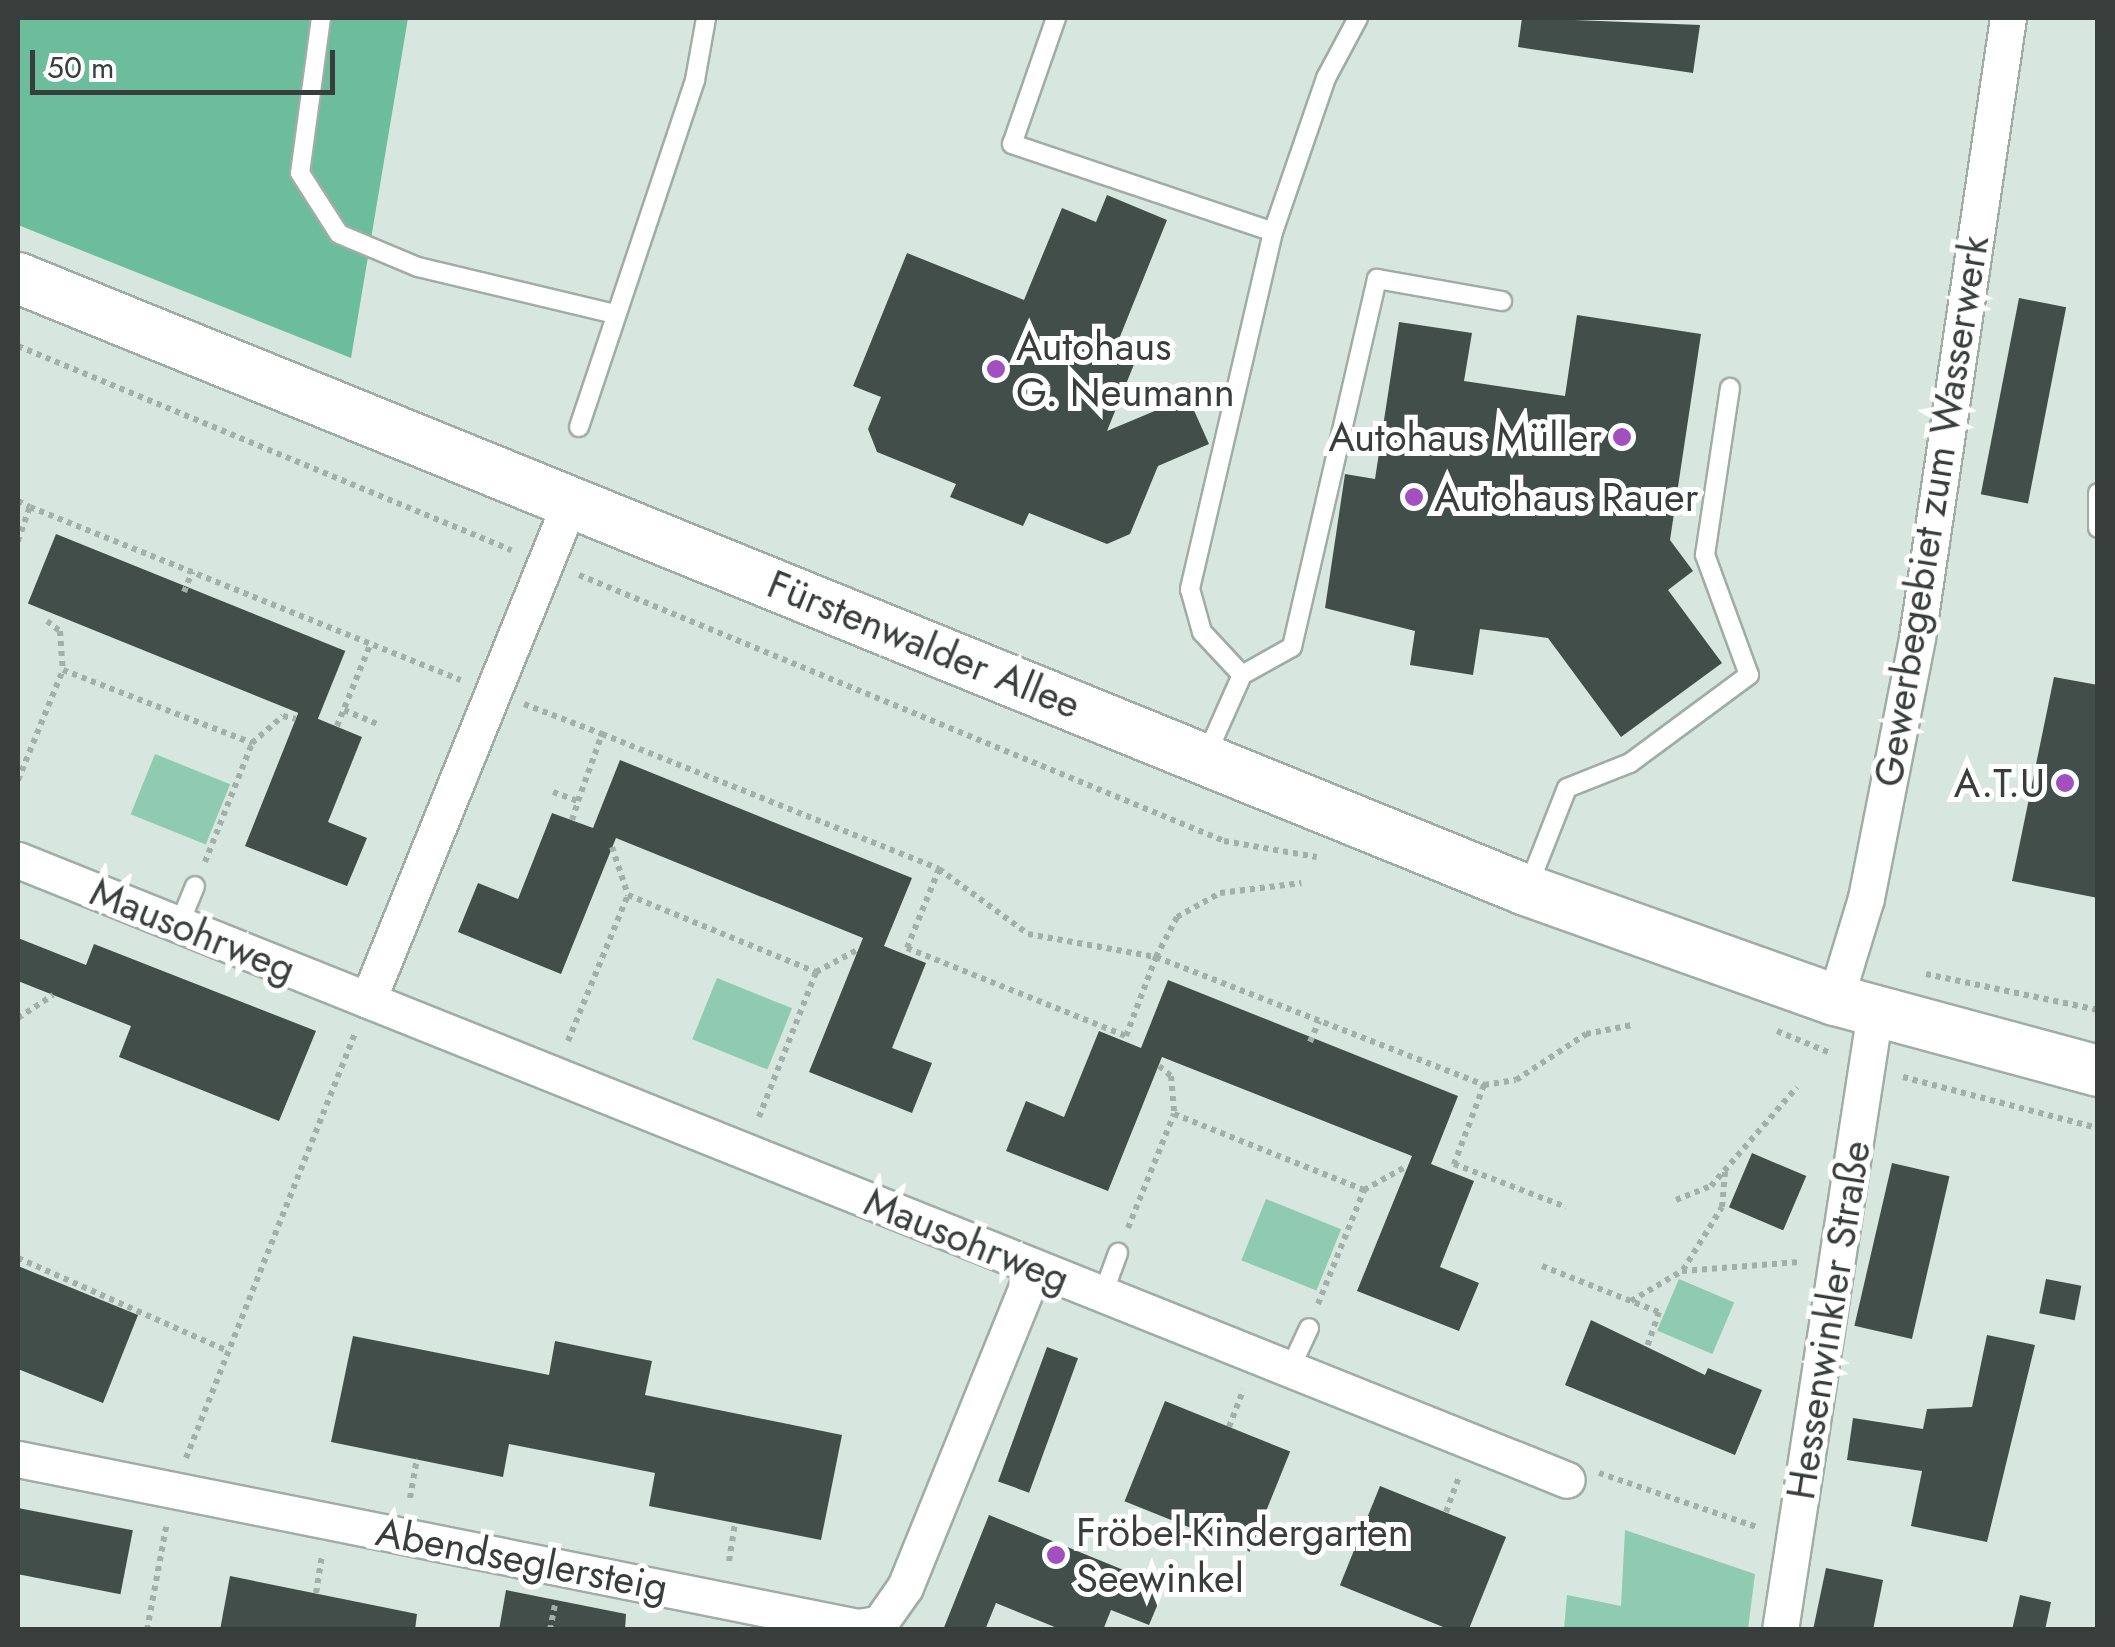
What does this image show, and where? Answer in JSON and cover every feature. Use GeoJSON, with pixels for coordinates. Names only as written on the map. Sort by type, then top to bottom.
{"type":"FeatureCollection","features":[{"type":"Feature","properties":{"kind":"main road","name":"Fürstenwalder Allee"},"geometry":{"type":"LineString","coordinates":[[18,278],[1526,890],[1854,1006],[2098,1071]]}},
{"type":"Feature","properties":{"kind":"street","name":"Gewerbegebiet zum Wasserwerk"},"geometry":{"type":"LineString","coordinates":[[1854,1006],[1866,898],[1917,637],[2008,18]]}},
{"type":"Feature","properties":{"kind":"street"},"geometry":{"type":"LineString","coordinates":[[363,1011],[570,502]]}},
{"type":"Feature","properties":{"kind":"street","name":"Mausohrweg"},"geometry":{"type":"LineString","coordinates":[[18,860],[179,924],[363,1011],[555,1075],[1567,1480]]}},
{"type":"Feature","properties":{"kind":"street","name":"Hessenwinkler Straße"},"geometry":{"type":"LineString","coordinates":[[1780,1630],[1866,1068],[1854,1006]]}},
{"type":"Feature","properties":{"kind":"street","name":"Abendseglersteig"},"geometry":{"type":"LineString","coordinates":[[18,1460],[857,1628],[879,1624],[905,1586],[1035,1267]]}},
{"type":"Feature","properties":{"kind":"lane"},"geometry":{"type":"LineString","coordinates":[[321,18],[300,172],[339,234],[418,267],[611,313]]}},
{"type":"Feature","properties":{"kind":"lane"},"geometry":{"type":"LineString","coordinates":[[579,427],[611,313],[696,80],[706,18]]}},
{"type":"Feature","properties":{"kind":"lane"},"geometry":{"type":"LineString","coordinates":[[1056,18],[1012,144],[1273,232]]}},
{"type":"Feature","properties":{"kind":"lane"},"geometry":{"type":"LineString","coordinates":[[1242,674],[1202,632],[1190,589],[1273,232],[1326,78],[1358,18]]}},
{"type":"Feature","properties":{"kind":"lane"},"geometry":{"type":"LineString","coordinates":[[1205,758],[1242,674],[1292,646],[1378,279],[1502,301]]}},
{"type":"Feature","properties":{"kind":"lane"},"geometry":{"type":"LineString","coordinates":[[1526,890],[1567,788],[1630,763],[1749,675],[1705,555],[1730,388]]}},
{"type":"Feature","properties":{"kind":"lane"},"geometry":{"type":"LineString","coordinates":[[2098,493],[2098,528]]}},
{"type":"Feature","properties":{"kind":"lane"},"geometry":{"type":"LineString","coordinates":[[179,924],[195,886]]}},
{"type":"Feature","properties":{"kind":"lane"},"geometry":{"type":"LineString","coordinates":[[1102,1294],[1118,1253]]}},
{"type":"Feature","properties":{"kind":"lane"},"geometry":{"type":"LineString","coordinates":[[1290,1369],[1309,1328]]}},
{"type":"Feature","properties":{"kind":"path"},"geometry":{"type":"LineString","coordinates":[[18,346],[420,512]]}},
{"type":"Feature","properties":{"kind":"path"},"geometry":{"type":"LineString","coordinates":[[18,501],[462,680]]}},
{"type":"Feature","properties":{"kind":"path"},"geometry":{"type":"LineString","coordinates":[[18,540],[30,507]]}},
{"type":"Feature","properties":{"kind":"path"},"geometry":{"type":"LineString","coordinates":[[184,592],[192,572]]}},
{"type":"Feature","properties":{"kind":"path"},"geometry":{"type":"LineString","coordinates":[[694,620],[1224,841]]}},
{"type":"Feature","properties":{"kind":"path"},"geometry":{"type":"LineString","coordinates":[[18,780],[63,670],[60,631],[47,621]]}},
{"type":"Feature","properties":{"kind":"path"},"geometry":{"type":"LineString","coordinates":[[337,726],[370,644]]}},
{"type":"Feature","properties":{"kind":"path"},"geometry":{"type":"LineString","coordinates":[[63,670],[252,743]]}},
{"type":"Feature","properties":{"kind":"path"},"geometry":{"type":"LineString","coordinates":[[519,702],[939,869],[1028,934],[1156,956],[1484,1085],[1516,1080],[1586,1034],[1632,1025]]}},
{"type":"Feature","properties":{"kind":"path"},"geometry":{"type":"LineString","coordinates":[[344,710],[378,725]]}},
{"type":"Feature","properties":{"kind":"path"},"geometry":{"type":"LineString","coordinates":[[195,886],[252,743],[283,716],[296,720]]}},
{"type":"Feature","properties":{"kind":"path"},"geometry":{"type":"LineString","coordinates":[[572,820],[602,734]]}},
{"type":"Feature","properties":{"kind":"path"},"geometry":{"type":"LineString","coordinates":[[553,792],[578,801]]}},
{"type":"Feature","properties":{"kind":"path"},"geometry":{"type":"LineString","coordinates":[[555,1075],[628,894],[612,847]]}},
{"type":"Feature","properties":{"kind":"path"},"geometry":{"type":"LineString","coordinates":[[939,869],[906,951],[1126,1039],[1156,956],[1177,917],[1220,893],[1301,883]]}},
{"type":"Feature","properties":{"kind":"path"},"geometry":{"type":"LineString","coordinates":[[628,894],[816,972]]}},
{"type":"Feature","properties":{"kind":"path"},"geometry":{"type":"LineString","coordinates":[[746,1151],[816,972],[859,949]]}},
{"type":"Feature","properties":{"kind":"path"},"geometry":{"type":"LineString","coordinates":[[1921,973],[2098,1010]]}},
{"type":"Feature","properties":{"kind":"path"},"geometry":{"type":"LineString","coordinates":[[18,1018],[53,995]]}},
{"type":"Feature","properties":{"kind":"path"},"geometry":{"type":"LineString","coordinates":[[147,1630],[173,1488],[363,1011]]}},
{"type":"Feature","properties":{"kind":"path"},"geometry":{"type":"LineString","coordinates":[[1310,1042],[1319,1020]]}},
{"type":"Feature","properties":{"kind":"path"},"geometry":{"type":"LineString","coordinates":[[1118,1253],[1174,1114],[1171,1076],[1159,1066]]}},
{"type":"Feature","properties":{"kind":"path"},"geometry":{"type":"LineString","coordinates":[[1866,1068],[2098,1128]]}},
{"type":"Feature","properties":{"kind":"path"},"geometry":{"type":"LineString","coordinates":[[1484,1085],[1452,1168],[1566,1207]]}},
{"type":"Feature","properties":{"kind":"path"},"geometry":{"type":"LineString","coordinates":[[1676,1200],[1711,1186],[1797,1087]]}},
{"type":"Feature","properties":{"kind":"path"},"geometry":{"type":"LineString","coordinates":[[1174,1114],[1364,1190]]}},
{"type":"Feature","properties":{"kind":"path"},"geometry":{"type":"LineString","coordinates":[[1309,1328],[1364,1190],[1408,1166]]}},
{"type":"Feature","properties":{"kind":"path"},"geometry":{"type":"LineString","coordinates":[[1631,1301],[1682,1271],[1722,1207],[1726,1166]]}},
{"type":"Feature","properties":{"kind":"path"},"geometry":{"type":"LineString","coordinates":[[18,1258],[228,1351]]}},
{"type":"Feature","properties":{"kind":"path"},"geometry":{"type":"LineString","coordinates":[[1682,1271],[1836,1264]]}},
{"type":"Feature","properties":{"kind":"path"},"geometry":{"type":"LineString","coordinates":[[1542,1266],[1659,1312],[1646,1350]]}},
{"type":"Feature","properties":{"kind":"path"},"geometry":{"type":"LineString","coordinates":[[1229,1426],[1247,1380]]}},
{"type":"Feature","properties":{"kind":"path"},"geometry":{"type":"LineString","coordinates":[[410,1498],[417,1459]]}},
{"type":"Feature","properties":{"kind":"path"},"geometry":{"type":"LineString","coordinates":[[1446,1512],[1464,1464]]}},
{"type":"Feature","properties":{"kind":"path"},"geometry":{"type":"LineString","coordinates":[[1567,1480],[1612,1470],[1757,1527]]}},
{"type":"Feature","properties":{"kind":"path"},"geometry":{"type":"LineString","coordinates":[[729,1562],[735,1523]]}},
{"type":"Feature","properties":{"kind":"path"},"geometry":{"type":"LineString","coordinates":[[316,1594],[325,1542]]}},
{"type":"Feature","properties":{"kind":"green space"},"geometry":{"type":"Polygon","coordinates":[[[18,18],[408,18],[351,358],[18,225],[18,18]]]}},
{"type":"Feature","properties":{"kind":"green space"},"geometry":{"type":"Polygon","coordinates":[[[155,754],[230,784],[206,845],[131,814],[155,754]]]}},
{"type":"Feature","properties":{"kind":"green space"},"geometry":{"type":"Polygon","coordinates":[[[717,978],[792,1008],[767,1070],[692,1039],[717,978]]]}},
{"type":"Feature","properties":{"kind":"green space"},"geometry":{"type":"Polygon","coordinates":[[[1266,1199],[1341,1229],[1316,1291],[1241,1260],[1266,1199]]]}},
{"type":"Feature","properties":{"kind":"green space"},"geometry":{"type":"Polygon","coordinates":[[[1679,1279],[1734,1302],[1712,1354],[1657,1331],[1679,1279]]]}},
{"type":"Feature","properties":{"kind":"green space"},"geometry":{"type":"Polygon","coordinates":[[[1625,1530],[1755,1574],[1748,1629],[1564,1629],[1567,1595],[1621,1606],[1625,1530]]]}},
{"type":"Feature","properties":{"kind":"building"},"geometry":{"type":"Polygon","coordinates":[[[1522,18],[1700,25],[1693,73],[1518,47],[1522,18]]]}},
{"type":"Feature","properties":{"kind":"building","name":"Autohaus G. Neumann"},"geometry":{"type":"Polygon","coordinates":[[[1107,195],[1167,220],[1117,344],[1139,352],[1107,431],[1188,397],[1209,444],[1158,466],[1130,534],[1107,544],[1029,513],[1023,526],[950,497],[956,484],[877,452],[868,429],[881,397],[853,386],[907,253],[1024,300],[1062,208],[1096,222],[1107,195]]]}},
{"type":"Feature","properties":{"kind":"building"},"geometry":{"type":"Polygon","coordinates":[[[2019,298],[2066,307],[2028,503],[1981,494],[2019,298]]]}},
{"type":"Feature","properties":{"kind":"building"},"geometry":{"type":"Polygon","coordinates":[[[1577,315],[1701,334],[1670,540],[1693,571],[1668,590],[1722,663],[1621,737],[1548,638],[1480,629],[1473,675],[1410,665],[1415,631],[1325,608],[1345,474],[1375,479],[1399,322],[1472,333],[1464,381],[1565,396],[1577,315]]]}},
{"type":"Feature","properties":{"kind":"building"},"geometry":{"type":"Polygon","coordinates":[[[56,534],[345,651],[317,720],[28,604],[56,534]]]}},
{"type":"Feature","properties":{"kind":"building","name":"A.T.U"},"geometry":{"type":"Polygon","coordinates":[[[2054,677],[2098,685],[2098,898],[2012,881],[2054,677]]]}},
{"type":"Feature","properties":{"kind":"building"},"geometry":{"type":"Polygon","coordinates":[[[299,711],[362,737],[328,822],[367,838],[347,886],[245,846],[299,711]]]}},
{"type":"Feature","properties":{"kind":"building"},"geometry":{"type":"Polygon","coordinates":[[[620,760],[912,878],[884,946],[926,963],[892,1048],[932,1063],[912,1113],[809,1072],[863,938],[616,838],[561,974],[458,932],[478,883],[518,899],[552,813],[593,828],[620,760]]]}},
{"type":"Feature","properties":{"kind":"building"},"geometry":{"type":"Polygon","coordinates":[[[18,938],[86,965],[94,944],[316,1031],[279,1121],[119,1057],[131,1026],[18,981],[18,938]]]}},
{"type":"Feature","properties":{"kind":"building"},"geometry":{"type":"Polygon","coordinates":[[[1168,980],[1458,1096],[1431,1164],[1474,1181],[1440,1267],[1479,1283],[1459,1331],[1357,1291],[1412,1156],[1162,1057],[1108,1191],[1006,1151],[1026,1101],[1064,1117],[1099,1031],[1141,1048],[1168,980]]]}},
{"type":"Feature","properties":{"kind":"building"},"geometry":{"type":"Polygon","coordinates":[[[1752,1153],[1806,1176],[1783,1230],[1729,1207],[1752,1153]]]}},
{"type":"Feature","properties":{"kind":"building"},"geometry":{"type":"Polygon","coordinates":[[[1892,1163],[1949,1176],[1912,1339],[1854,1326],[1892,1163]]]}},
{"type":"Feature","properties":{"kind":"building"},"geometry":{"type":"Polygon","coordinates":[[[18,1266],[138,1315],[103,1403],[18,1369],[18,1266]]]}},
{"type":"Feature","properties":{"kind":"building"},"geometry":{"type":"Polygon","coordinates":[[[2046,1279],[2081,1286],[2075,1320],[2039,1313],[2046,1279]]]}},
{"type":"Feature","properties":{"kind":"building"},"geometry":{"type":"Polygon","coordinates":[[[1591,1320],[1705,1375],[1708,1368],[1762,1390],[1735,1455],[1565,1385],[1591,1320]]]}},
{"type":"Feature","properties":{"kind":"building"},"geometry":{"type":"Polygon","coordinates":[[[1987,1335],[2035,1345],[1987,1542],[1911,1526],[1922,1471],[1847,1460],[1853,1418],[1923,1429],[1927,1409],[1972,1407],[1987,1335]]]}},
{"type":"Feature","properties":{"kind":"building"},"geometry":{"type":"Polygon","coordinates":[[[353,1336],[549,1375],[555,1341],[652,1361],[645,1395],[842,1435],[821,1540],[649,1506],[655,1473],[565,1455],[509,1444],[503,1477],[331,1442],[353,1336]]]}},
{"type":"Feature","properties":{"kind":"building"},"geometry":{"type":"Polygon","coordinates":[[[1047,1347],[1078,1358],[1029,1493],[998,1481],[1047,1347]]]}},
{"type":"Feature","properties":{"kind":"building"},"geometry":{"type":"Polygon","coordinates":[[[1165,1401],[1290,1452],[1250,1552],[1125,1501],[1165,1401]]]}},
{"type":"Feature","properties":{"kind":"building"},"geometry":{"type":"Polygon","coordinates":[[[1380,1486],[1506,1537],[1469,1630],[1451,1630],[1340,1585],[1380,1486]]]}},
{"type":"Feature","properties":{"kind":"building"},"geometry":{"type":"Polygon","coordinates":[[[18,1508],[133,1530],[120,1594],[18,1574],[18,1508]]]}},
{"type":"Feature","properties":{"kind":"building"},"geometry":{"type":"Polygon","coordinates":[[[989,1515],[1165,1587],[1149,1625],[1111,1610],[1103,1630],[1062,1630],[996,1603],[985,1630],[943,1630],[989,1515]]]}},
{"type":"Feature","properties":{"kind":"building"},"geometry":{"type":"Polygon","coordinates":[[[1826,1568],[1883,1580],[1873,1630],[1813,1630],[1826,1568]]]}},
{"type":"Feature","properties":{"kind":"building"},"geometry":{"type":"Polygon","coordinates":[[[230,1576],[417,1614],[415,1630],[220,1630],[230,1576]]]}},
{"type":"Feature","properties":{"kind":"building"},"geometry":{"type":"Polygon","coordinates":[[[506,1590],[626,1614],[625,1630],[499,1630],[506,1590]]]}},
{"type":"Feature","properties":{"kind":"building"},"geometry":{"type":"Polygon","coordinates":[[[2020,1595],[2051,1602],[2045,1630],[2012,1630],[2020,1595]]]}},
{"type":"Feature","properties":{"kind":"place","name":"Autohaus G. Neumann"},"geometry":{"type":"Point","coordinates":[996,369]}},
{"type":"Feature","properties":{"kind":"place","name":"Autohaus Müller"},"geometry":{"type":"Point","coordinates":[1622,437]}},
{"type":"Feature","properties":{"kind":"place","name":"Autohaus Rauer"},"geometry":{"type":"Point","coordinates":[1414,497]}},
{"type":"Feature","properties":{"kind":"place","name":"A.T.U"},"geometry":{"type":"Point","coordinates":[2065,783]}},
{"type":"Feature","properties":{"kind":"place","name":"Fröbel-Kindergarten Seewinkel"},"geometry":{"type":"Point","coordinates":[1056,1555]}}]}
